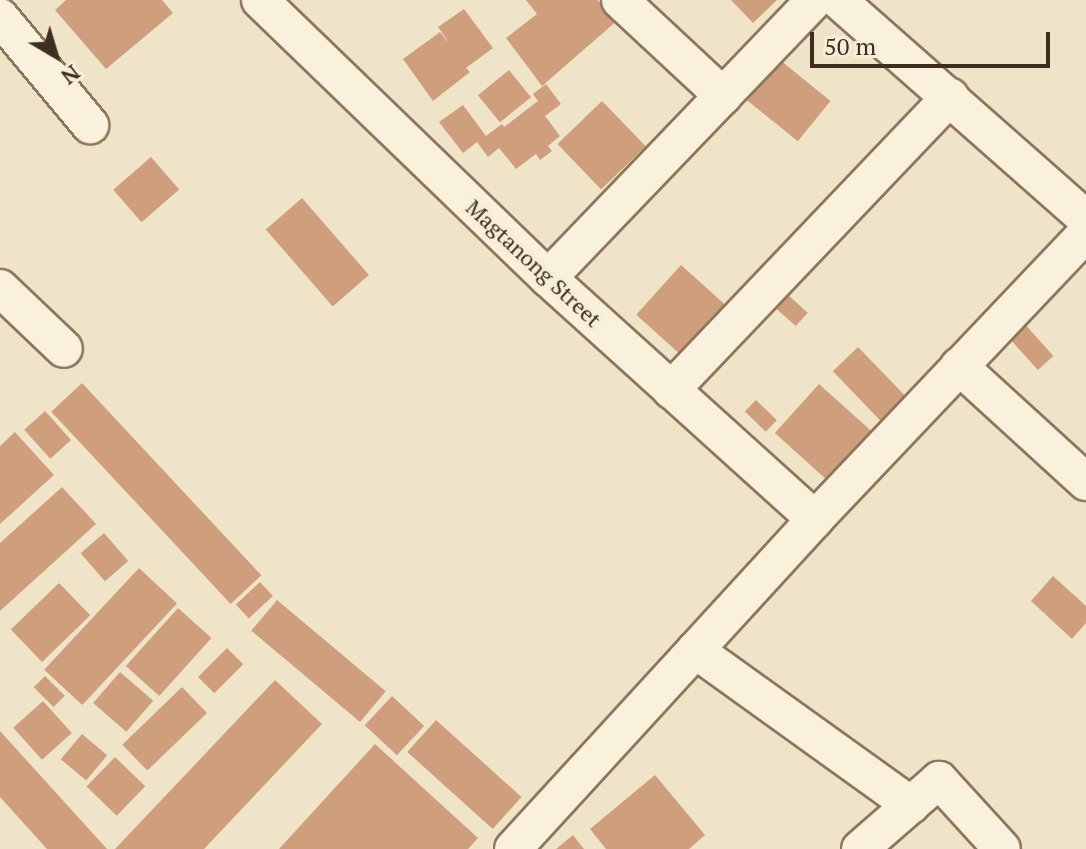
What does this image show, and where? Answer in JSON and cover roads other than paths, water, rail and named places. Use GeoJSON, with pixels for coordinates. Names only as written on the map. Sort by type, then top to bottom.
{"type":"FeatureCollection","features":[{"type":"Feature","properties":{"kind":"street","name":"Magtanong Street"},"geometry":{"type":"LineString","coordinates":[[260,0],[548,278],[815,519]]}},
{"type":"Feature","properties":{"kind":"street"},"geometry":{"type":"LineString","coordinates":[[620,0],[723,96]]}},
{"type":"Feature","properties":{"kind":"street"},"geometry":{"type":"LineString","coordinates":[[548,278],[815,0]]}},
{"type":"Feature","properties":{"kind":"street"},"geometry":{"type":"LineString","coordinates":[[838,0],[1086,219]]}},
{"type":"Feature","properties":{"kind":"street"},"geometry":{"type":"LineString","coordinates":[[0,17],[90,125]]}},
{"type":"Feature","properties":{"kind":"street"},"geometry":{"type":"LineString","coordinates":[[671,390],[950,97]]}},
{"type":"Feature","properties":{"kind":"street"},"geometry":{"type":"LineString","coordinates":[[513,849],[815,519],[1086,233]]}},
{"type":"Feature","properties":{"kind":"street"},"geometry":{"type":"LineString","coordinates":[[0,288],[64,349]]}},
{"type":"Feature","properties":{"kind":"street"},"geometry":{"type":"LineString","coordinates":[[959,366],[1086,482]]}},
{"type":"Feature","properties":{"kind":"street"},"geometry":{"type":"LineString","coordinates":[[695,650],[911,805]]}},
{"type":"Feature","properties":{"kind":"street"},"geometry":{"type":"LineString","coordinates":[[860,849],[939,780],[1002,849]]}}]}
